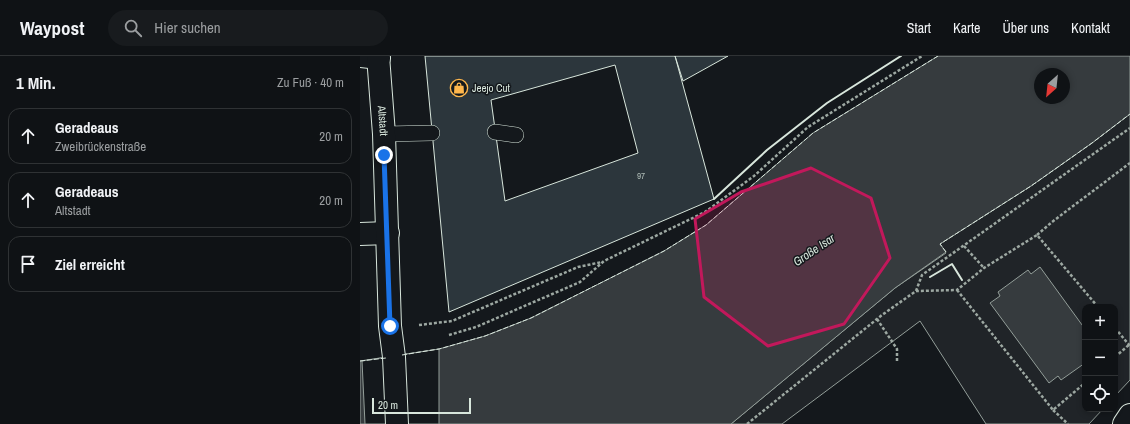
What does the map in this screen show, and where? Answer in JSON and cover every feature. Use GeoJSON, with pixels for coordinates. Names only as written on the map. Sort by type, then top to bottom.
{"type":"FeatureCollection","features":[{"type":"Feature","properties":{"kind":"street","name":"Altstadt"},"geometry":{"type":"LineString","coordinates":[[372,57],[384,134],[390,326],[394,357],[398,424]]}},
{"type":"Feature","properties":{"kind":"street"},"geometry":{"type":"LineString","coordinates":[[360,234],[388,233]]}},
{"type":"Feature","properties":{"kind":"street"},"geometry":{"type":"LineString","coordinates":[[1124,424],[1130,416]]}},
{"type":"Feature","properties":{"kind":"lane"},"geometry":{"type":"LineString","coordinates":[[496,132],[516,135]]}},
{"type":"Feature","properties":{"kind":"lane"},"geometry":{"type":"LineString","coordinates":[[384,134],[432,133]]}},
{"type":"Feature","properties":{"kind":"path"},"geometry":{"type":"LineString","coordinates":[[390,326],[429,325],[452,321],[578,267],[604,261],[705,212],[754,176],[808,127],[922,56]]}},
{"type":"Feature","properties":{"kind":"path"},"geometry":{"type":"LineString","coordinates":[[747,424],[877,319],[916,291],[922,276],[983,231],[1130,128]]}},
{"type":"Feature","properties":{"kind":"path"},"geometry":{"type":"LineString","coordinates":[[916,291],[957,290],[984,268],[1037,235],[1130,163]]}},
{"type":"Feature","properties":{"kind":"path"},"geometry":{"type":"LineString","coordinates":[[1037,235],[1095,304]]}},
{"type":"Feature","properties":{"kind":"path"},"geometry":{"type":"LineString","coordinates":[[964,246],[984,268]]}},
{"type":"Feature","properties":{"kind":"path"},"geometry":{"type":"LineString","coordinates":[[449,335],[476,328],[580,282],[604,261]]}},
{"type":"Feature","properties":{"kind":"path"},"geometry":{"type":"LineString","coordinates":[[957,290],[1053,410],[1068,424]]}},
{"type":"Feature","properties":{"kind":"path"},"geometry":{"type":"LineString","coordinates":[[877,319],[897,349],[896,361]]}},
{"type":"Feature","properties":{"kind":"path"},"geometry":{"type":"LineString","coordinates":[[1118,331],[1130,345],[1118,355]]}},
{"type":"Feature","properties":{"kind":"path"},"geometry":{"type":"LineString","coordinates":[[1053,410],[1082,386]]}},
{"type":"Feature","properties":{"kind":"highlighted area"},"geometry":{"type":"Polygon","coordinates":[[[811,168],[871,198],[890,258],[844,324],[768,346],[704,297],[695,219],[741,192],[811,168]]]}},
{"type":"Feature","properties":{"kind":"shaded area"},"geometry":{"type":"Polygon","coordinates":[[[1130,114],[1130,380],[1118,393],[1118,304],[1082,304],[1082,412],[1100,412],[1089,424],[986,424],[920,321],[782,424],[731,424],[895,288],[946,253],[940,244],[1031,186],[1130,114]]]}},
{"type":"Feature","properties":{"kind":"water","name":"Große Isar"},"geometry":{"type":"Polygon","coordinates":[[[938,56],[1130,56],[1130,114],[1031,186],[940,244],[946,252],[895,288],[731,424],[360,424],[360,361],[439,349],[485,336],[531,318],[664,251],[706,225],[813,133],[938,56]]]}},
{"type":"Feature","properties":{"kind":"water"},"geometry":{"type":"Polygon","coordinates":[[[1040,267],[1082,325],[1082,365],[1061,380],[1058,376],[1049,383],[990,303],[1000,296],[998,292],[1028,270],[1031,274],[1040,267]]]}},
{"type":"Feature","properties":{"kind":"pier"},"geometry":{"type":"Polygon","coordinates":[[[439,349],[439,424],[365,424],[362,361],[439,349]]]}},
{"type":"Feature","properties":{"kind":"building"},"geometry":{"type":"Polygon","coordinates":[[[425,56],[675,56],[714,199],[449,312],[425,56]],[[615,65],[491,100],[505,201],[638,153],[615,65]]]}},
{"type":"Feature","properties":{"kind":"building"},"geometry":{"type":"Polygon","coordinates":[[[675,56],[728,56],[683,81],[675,56]]]}},
{"type":"Feature","properties":{"kind":"fence"},"geometry":{"type":"LineString","coordinates":[[402,355],[439,349],[485,336],[531,318],[664,251],[706,225],[813,133],[938,56]]}},
{"type":"Feature","properties":{"kind":"fence"},"geometry":{"type":"LineString","coordinates":[[946,252],[940,244],[1031,186],[1130,114]]}},
{"type":"Feature","properties":{"kind":"fence"},"geometry":{"type":"LineString","coordinates":[[360,361],[386,358]]}},
{"type":"Feature","properties":{"kind":"wall"},"geometry":{"type":"LineString","coordinates":[[714,199],[767,150],[827,103],[901,56]]}},
{"type":"Feature","properties":{"kind":"wall"},"geometry":{"type":"LineString","coordinates":[[930,277],[952,264],[962,280]]}},
{"type":"Feature","properties":{"kind":"place","name":"Jeejo Cut"},"geometry":{"type":"Point","coordinates":[459,88]}},
{"type":"Feature","properties":{"kind":"route"},"geometry":{"type":"LineString","coordinates":[[384,155],[390,282],[390,326]]}}]}
